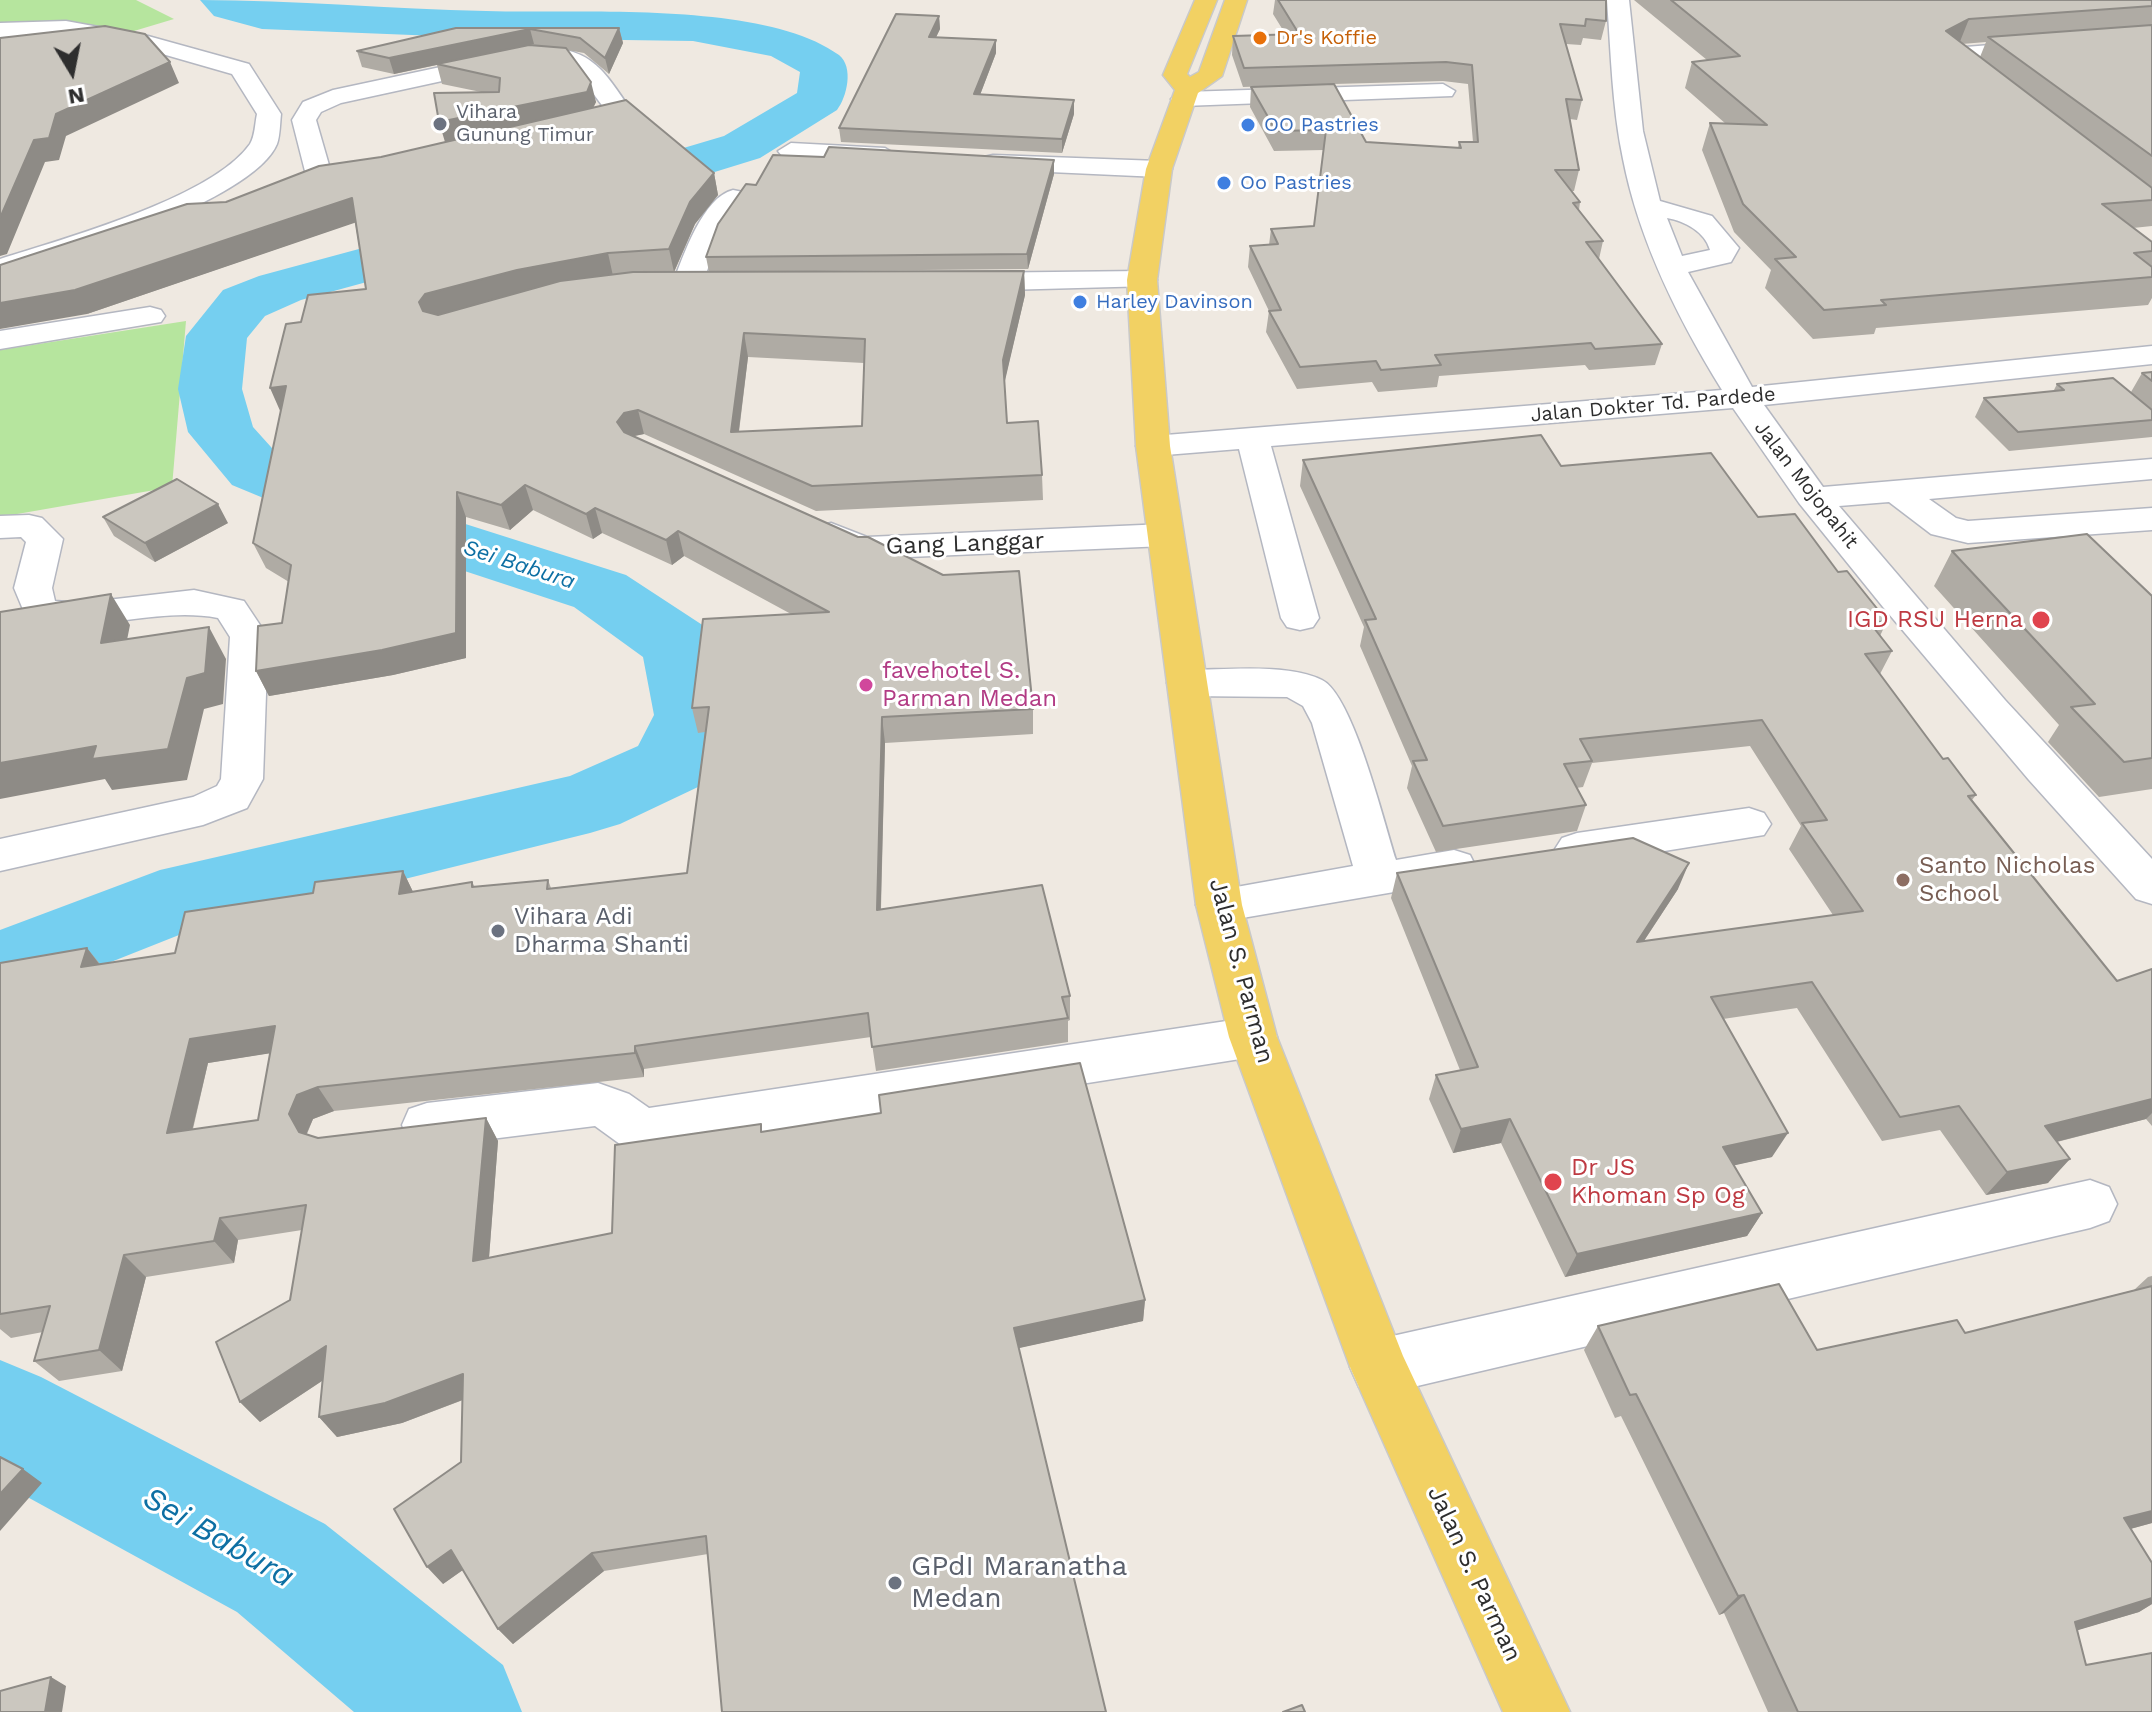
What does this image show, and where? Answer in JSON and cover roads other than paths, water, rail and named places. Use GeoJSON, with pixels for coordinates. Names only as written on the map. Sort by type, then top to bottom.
{"type":"FeatureCollection","features":[{"type":"Feature","properties":{"kind":"main road","name":"Jalan S. Parman"},"geometry":{"type":"LineString","coordinates":[[1185,94],[1175,75],[1206,0]]}},
{"type":"Feature","properties":{"kind":"main road","name":"Jalan S. Parman"},"geometry":{"type":"LineString","coordinates":[[1236,0],[1210,76],[1185,94],[1159,169],[1142,280],[1153,446],[1219,905],[1253,1037],[1379,1367],[1537,1712]]}},
{"type":"Feature","properties":{"kind":"street","name":"Jalan Mojopahit"},"geometry":{"type":"LineString","coordinates":[[1618,0],[1630,139],[1649,208],[1672,267],[1739,398],[1880,581],[1999,720],[2152,887]]}},
{"type":"Feature","properties":{"kind":"street"},"geometry":{"type":"LineString","coordinates":[[2014,27],[2152,21]]}},
{"type":"Feature","properties":{"kind":"street"},"geometry":{"type":"LineString","coordinates":[[0,30],[66,28],[148,43],[244,71],[269,114],[264,144],[243,165],[189,201],[93,239],[0,268]]}},
{"type":"Feature","properties":{"kind":"street"},"geometry":{"type":"LineString","coordinates":[[2005,101],[1951,58],[1953,55],[2152,39]]}},
{"type":"Feature","properties":{"kind":"street"},"geometry":{"type":"LineString","coordinates":[[320,179],[304,120],[312,107],[333,97],[534,54],[559,54],[580,60],[621,113],[618,117],[557,131]]}},
{"type":"Feature","properties":{"kind":"street"},"geometry":{"type":"LineString","coordinates":[[1938,87],[1948,78],[1970,73]]}},
{"type":"Feature","properties":{"kind":"street"},"geometry":{"type":"LineString","coordinates":[[1185,94],[1443,91]]}},
{"type":"Feature","properties":{"kind":"street"},"geometry":{"type":"LineString","coordinates":[[791,151],[916,158]]}},
{"type":"Feature","properties":{"kind":"street"},"geometry":{"type":"LineString","coordinates":[[963,161],[1159,169]]}},
{"type":"Feature","properties":{"kind":"street"},"geometry":{"type":"LineString","coordinates":[[293,189],[320,179],[347,174]]}},
{"type":"Feature","properties":{"kind":"street"},"geometry":{"type":"LineString","coordinates":[[720,282],[676,283],[733,198]]}},
{"type":"Feature","properties":{"kind":"street"},"geometry":{"type":"LineString","coordinates":[[189,201],[207,218],[216,217]]}},
{"type":"Feature","properties":{"kind":"street"},"geometry":{"type":"LineString","coordinates":[[1649,208],[1695,215],[1707,223],[1725,248],[1721,256],[1672,267]]}},
{"type":"Feature","properties":{"kind":"street"},"geometry":{"type":"LineString","coordinates":[[930,282],[1142,280]]}},
{"type":"Feature","properties":{"kind":"street"},"geometry":{"type":"LineString","coordinates":[[0,340],[150,316]]}},
{"type":"Feature","properties":{"kind":"street","name":"Jalan Dokter Td. Pardede"},"geometry":{"type":"LineString","coordinates":[[1153,446],[1739,398],[2152,355]]}},
{"type":"Feature","properties":{"kind":"street"},"geometry":{"type":"LineString","coordinates":[[1253,440],[1300,618]]}},
{"type":"Feature","properties":{"kind":"street"},"geometry":{"type":"LineString","coordinates":[[1815,498],[2152,469]]}},
{"type":"Feature","properties":{"kind":"street"},"geometry":{"type":"LineString","coordinates":[[1893,489],[1944,526],[1957,531],[2152,519]]}},
{"type":"Feature","properties":{"kind":"street","name":"Gang Langgar"},"geometry":{"type":"LineString","coordinates":[[807,523],[862,548],[1165,535]]}},
{"type":"Feature","properties":{"kind":"street"},"geometry":{"type":"LineString","coordinates":[[0,527],[29,526],[45,539],[33,588],[40,611],[81,615],[194,602],[231,609],[249,637],[242,779],[232,797],[203,810],[0,855]]}},
{"type":"Feature","properties":{"kind":"street"},"geometry":{"type":"LineString","coordinates":[[1187,683],[1287,684],[1308,689],[1319,698],[1332,723],[1379,878]]}},
{"type":"Feature","properties":{"kind":"street"},"geometry":{"type":"LineString","coordinates":[[1533,856],[1749,824]]}},
{"type":"Feature","properties":{"kind":"street"},"geometry":{"type":"LineString","coordinates":[[1219,905],[1487,862]]}},
{"type":"Feature","properties":{"kind":"street"},"geometry":{"type":"LineString","coordinates":[[379,1131],[598,1104],[611,1109],[642,1131],[1253,1037]]}},
{"type":"Feature","properties":{"kind":"street"},"geometry":{"type":"LineString","coordinates":[[1379,1367],[2090,1204]]}},
{"type":"Feature","properties":{"kind":"waterway","name":"Sei Babura"},"geometry":{"type":"LineString","coordinates":[[0,969],[160,905],[590,802],[669,766],[694,715],[680,646],[600,591],[368,516],[256,471],[221,432],[210,389],[217,336],[244,303],[280,288],[427,248],[524,213],[742,147],[820,100],[824,66],[785,45],[693,27],[487,25],[262,16],[230,7],[222,0]]}},
{"type":"Feature","properties":{"kind":"waterway","name":"Sei Babura"},"geometry":{"type":"LineString","coordinates":[[0,1418],[281,1568],[456,1712]]}},
{"type":"Feature","properties":{"kind":"place","name":"Dr's Koffie"},"geometry":{"type":"Point","coordinates":[1260,38]}},
{"type":"Feature","properties":{"kind":"place","name":"Vihara Gunung Timur"},"geometry":{"type":"Point","coordinates":[440,124]}},
{"type":"Feature","properties":{"kind":"place","name":"OO Pastries"},"geometry":{"type":"Point","coordinates":[1248,125]}},
{"type":"Feature","properties":{"kind":"place","name":"Oo Pastries"},"geometry":{"type":"Point","coordinates":[1224,183]}},
{"type":"Feature","properties":{"kind":"place","name":"Harley Davinson"},"geometry":{"type":"Point","coordinates":[1080,302]}},
{"type":"Feature","properties":{"kind":"place","name":"IGD RSU Herna"},"geometry":{"type":"Point","coordinates":[2041,620]}},
{"type":"Feature","properties":{"kind":"place","name":"favehotel S. Parman Medan"},"geometry":{"type":"Point","coordinates":[866,685]}},
{"type":"Feature","properties":{"kind":"place","name":"Santo Nicholas School"},"geometry":{"type":"Point","coordinates":[1903,880]}},
{"type":"Feature","properties":{"kind":"place","name":"Vihara Adi Dharma Shanti"},"geometry":{"type":"Point","coordinates":[498,931]}},
{"type":"Feature","properties":{"kind":"place","name":"Dr JS Khoman Sp Og"},"geometry":{"type":"Point","coordinates":[1553,1182]}},
{"type":"Feature","properties":{"kind":"place","name":"GPdI Maranatha Medan"},"geometry":{"type":"Point","coordinates":[895,1583]}}]}
